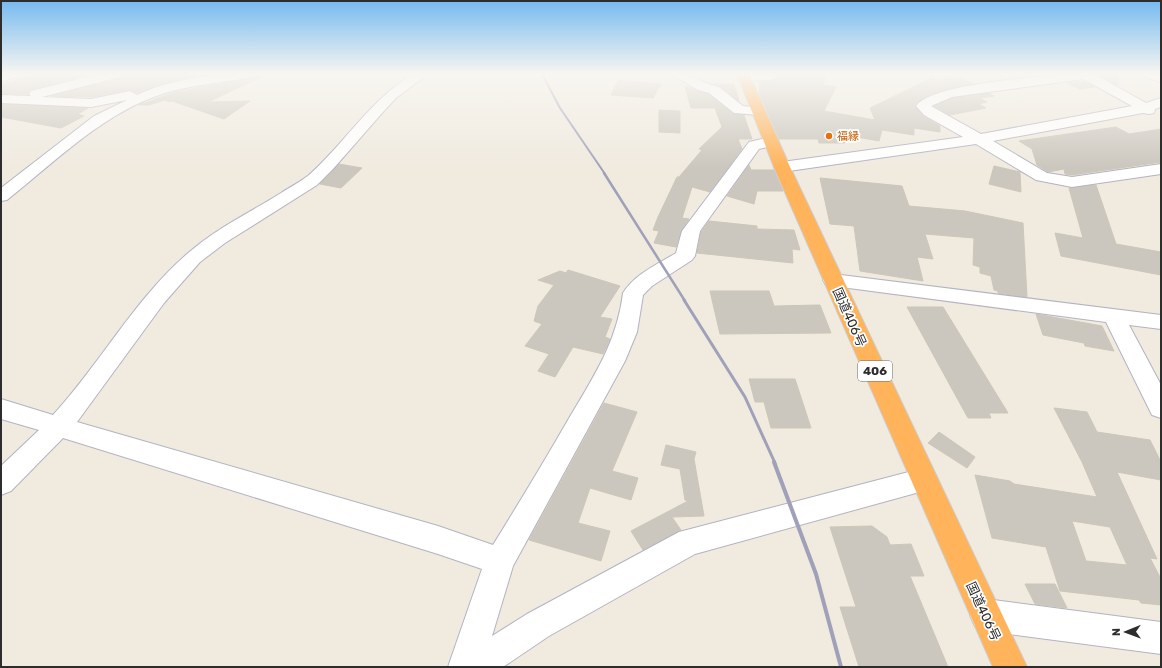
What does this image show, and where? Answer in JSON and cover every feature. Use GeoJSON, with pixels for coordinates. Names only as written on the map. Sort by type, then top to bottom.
{"type":"FeatureCollection","features":[{"type":"Feature","properties":{"kind":"highway","name":"国道406号"},"geometry":{"type":"LineString","coordinates":[[756,105],[782,167],[1010,667]]}},
{"type":"Feature","properties":{"kind":"street"},"geometry":{"type":"LineString","coordinates":[[1,196],[99,119],[127,105]]}},
{"type":"Feature","properties":{"kind":"street"},"geometry":{"type":"LineString","coordinates":[[1,483],[59,427],[181,269],[198,254],[223,236],[312,180],[333,160],[382,105]]}},
{"type":"Feature","properties":{"kind":"street"},"geometry":{"type":"LineString","coordinates":[[733,105],[739,110],[758,111]]}},
{"type":"Feature","properties":{"kind":"street"},"geometry":{"type":"LineString","coordinates":[[924,105],[929,112],[979,138],[1042,178],[1072,182],[1158,173]]}},
{"type":"Feature","properties":{"kind":"street"},"geometry":{"type":"LineString","coordinates":[[1140,105],[1161,116]]}},
{"type":"Feature","properties":{"kind":"street"},"geometry":{"type":"LineString","coordinates":[[782,167],[979,138],[1145,108],[1153,105]]}},
{"type":"Feature","properties":{"kind":"street"},"geometry":{"type":"LineString","coordinates":[[465,667],[500,561],[549,478],[614,361],[626,332],[631,312],[633,293],[645,281],[685,256],[691,231],[754,145],[771,142]]}},
{"type":"Feature","properties":{"kind":"street"},"geometry":{"type":"LineString","coordinates":[[834,280],[1161,322]]}},
{"type":"Feature","properties":{"kind":"street"},"geometry":{"type":"LineString","coordinates":[[1114,317],[1161,408]]}},
{"type":"Feature","properties":{"kind":"street"},"geometry":{"type":"LineString","coordinates":[[1,409],[438,540],[500,561]]}},
{"type":"Feature","properties":{"kind":"street"},"geometry":{"type":"LineString","coordinates":[[473,667],[538,625],[689,542],[924,480]]}},
{"type":"Feature","properties":{"kind":"street"},"geometry":{"type":"LineString","coordinates":[[986,615],[1161,638]]}},
{"type":"Feature","properties":{"kind":"building"},"geometry":{"type":"Polygon","coordinates":[[[1,105],[88,108],[78,114],[84,116],[61,128],[1,117],[1,105]]]}},
{"type":"Feature","properties":{"kind":"building"},"geometry":{"type":"Polygon","coordinates":[[[184,105],[244,105],[224,119],[184,105]]]}},
{"type":"Feature","properties":{"kind":"building"},"geometry":{"type":"Polygon","coordinates":[[[690,105],[722,105],[733,114],[744,115],[752,139],[738,139],[742,149],[710,192],[692,187],[682,218],[689,219],[681,231],[676,247],[654,243],[659,231],[653,230],[677,177],[679,177],[702,150],[699,149],[722,127],[715,108],[691,108],[690,105]]]}},
{"type":"Feature","properties":{"kind":"building"},"geometry":{"type":"Polygon","coordinates":[[[764,105],[827,105],[824,111],[875,120],[870,108],[876,105],[915,105],[923,116],[940,126],[940,132],[914,128],[914,135],[882,130],[879,141],[840,134],[845,143],[819,143],[818,139],[779,139],[764,105]]]}},
{"type":"Feature","properties":{"kind":"building"},"geometry":{"type":"Polygon","coordinates":[[[981,105],[986,108],[950,115],[934,106],[981,105]]]}},
{"type":"Feature","properties":{"kind":"building"},"geometry":{"type":"Polygon","coordinates":[[[659,110],[680,111],[680,133],[659,132],[659,110]]]}},
{"type":"Feature","properties":{"kind":"building"},"geometry":{"type":"Polygon","coordinates":[[[1116,127],[1129,134],[1161,129],[1161,162],[1072,175],[1065,174],[1064,169],[1048,172],[1037,165],[1032,149],[1019,141],[1116,127]]]}},
{"type":"Feature","properties":{"kind":"building"},"geometry":{"type":"Polygon","coordinates":[[[339,164],[362,168],[341,188],[320,184],[339,164]]]}},
{"type":"Feature","properties":{"kind":"building"},"geometry":{"type":"Polygon","coordinates":[[[749,165],[751,170],[774,170],[783,191],[757,191],[754,204],[727,196],[749,165]]]}},
{"type":"Feature","properties":{"kind":"building"},"geometry":{"type":"Polygon","coordinates":[[[994,166],[1020,172],[1021,192],[989,184],[994,166]]]}},
{"type":"Feature","properties":{"kind":"building"},"geometry":{"type":"Polygon","coordinates":[[[820,178],[902,186],[909,206],[965,211],[1023,223],[1027,297],[998,293],[998,291],[994,290],[991,276],[980,273],[980,267],[973,265],[974,238],[925,234],[933,259],[917,257],[923,281],[860,271],[854,226],[830,224],[820,178]]]}},
{"type":"Feature","properties":{"kind":"building"},"geometry":{"type":"Polygon","coordinates":[[[1096,185],[1116,244],[1161,252],[1161,275],[1061,256],[1055,233],[1083,238],[1069,188],[1096,185]]]}},
{"type":"Feature","properties":{"kind":"building"},"geometry":{"type":"Polygon","coordinates":[[[709,221],[757,226],[757,229],[794,230],[800,250],[792,249],[793,263],[697,253],[701,232],[709,221]]]}},
{"type":"Feature","properties":{"kind":"building"},"geometry":{"type":"Polygon","coordinates":[[[568,270],[620,286],[600,317],[612,319],[605,337],[610,339],[603,354],[573,347],[555,377],[538,371],[549,354],[525,346],[542,324],[534,321],[538,306],[554,285],[538,280],[560,271],[566,273],[568,270]]]}},
{"type":"Feature","properties":{"kind":"building"},"geometry":{"type":"Polygon","coordinates":[[[710,291],[769,291],[774,306],[820,305],[831,333],[720,334],[710,291]]]}},
{"type":"Feature","properties":{"kind":"building"},"geometry":{"type":"Polygon","coordinates":[[[907,307],[943,307],[1008,413],[989,413],[991,418],[968,418],[907,307]]]}},
{"type":"Feature","properties":{"kind":"building"},"geometry":{"type":"Polygon","coordinates":[[[1036,314],[1102,326],[1114,351],[1085,346],[1084,343],[1043,335],[1036,314]]]}},
{"type":"Feature","properties":{"kind":"building"},"geometry":{"type":"Polygon","coordinates":[[[749,379],[795,379],[811,428],[771,428],[764,402],[755,402],[749,379]]]}},
{"type":"Feature","properties":{"kind":"building"},"geometry":{"type":"Polygon","coordinates":[[[604,403],[637,412],[612,471],[638,478],[631,500],[590,488],[578,523],[610,531],[601,561],[529,540],[604,403]]]}},
{"type":"Feature","properties":{"kind":"building"},"geometry":{"type":"Polygon","coordinates":[[[1054,408],[1087,412],[1097,432],[1150,440],[1161,462],[1161,480],[1117,472],[1157,559],[1150,558],[1161,579],[1161,605],[1141,603],[1139,600],[1060,591],[1046,547],[992,538],[975,475],[1010,481],[1014,484],[1097,497],[1082,462],[1054,408]],[[1072,521],[1086,561],[1127,565],[1110,527],[1072,521]]]}},
{"type":"Feature","properties":{"kind":"building"},"geometry":{"type":"Polygon","coordinates":[[[939,432],[975,457],[967,468],[928,443],[939,432]]]}},
{"type":"Feature","properties":{"kind":"building"},"geometry":{"type":"Polygon","coordinates":[[[666,445],[696,452],[694,459],[704,516],[672,517],[681,530],[643,550],[631,531],[688,501],[685,500],[680,469],[661,465],[666,445]]]}},
{"type":"Feature","properties":{"kind":"building"},"geometry":{"type":"Polygon","coordinates":[[[872,526],[887,537],[890,545],[911,544],[924,576],[910,576],[948,667],[859,667],[840,607],[856,607],[830,527],[872,526]]]}},
{"type":"Feature","properties":{"kind":"building"},"geometry":{"type":"Polygon","coordinates":[[[1025,584],[1055,584],[1067,608],[1035,604],[1025,584]]]}},
{"type":"Feature","properties":{"kind":"railway"},"geometry":{"type":"LineString","coordinates":[[559,105],[605,174]]}},
{"type":"Feature","properties":{"kind":"railway"},"geometry":{"type":"LineString","coordinates":[[604,173],[685,301]]}},
{"type":"Feature","properties":{"kind":"railway"},"geometry":{"type":"LineString","coordinates":[[684,300],[745,397],[775,463]]}},
{"type":"Feature","properties":{"kind":"railway"},"geometry":{"type":"LineString","coordinates":[[774,462],[816,574],[841,667]]}},
{"type":"Feature","properties":{"kind":"place","name":"福縁"},"geometry":{"type":"Point","coordinates":[829,136]}}]}
